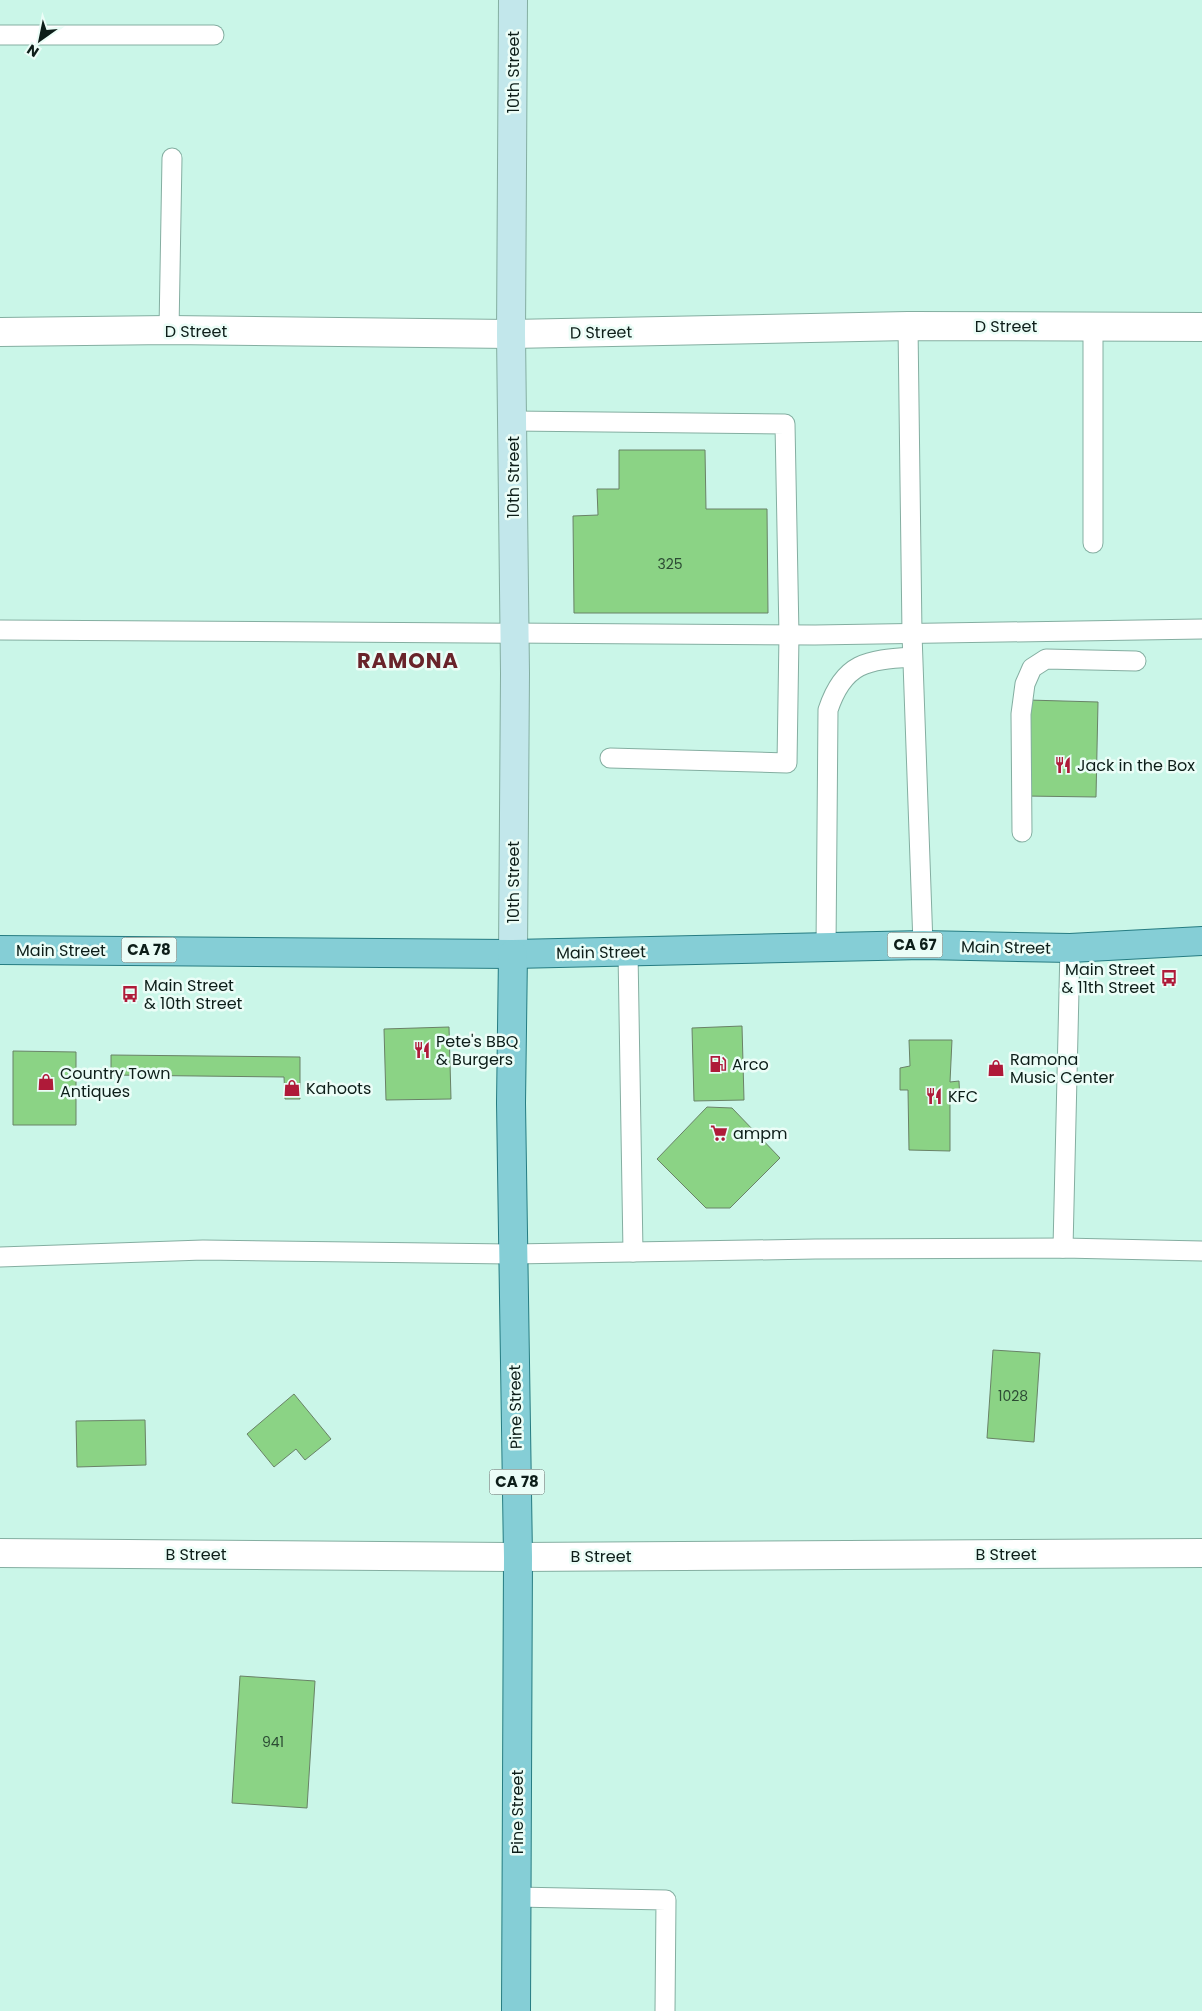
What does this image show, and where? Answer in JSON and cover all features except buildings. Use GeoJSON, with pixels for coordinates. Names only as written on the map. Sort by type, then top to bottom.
{"type":"FeatureCollection","features":[{"type":"Feature","properties":{"kind":"main road","name":"10th Street"},"geometry":{"type":"LineString","coordinates":[[513,0],[511,334],[514,635],[513,954]]}},
{"type":"Feature","properties":{"kind":"main road","name":"Main Street"},"geometry":{"type":"LineString","coordinates":[[0,950],[513,954],[924,945],[1070,948],[1202,941]]}},
{"type":"Feature","properties":{"kind":"main road","name":"Pine Street"},"geometry":{"type":"LineString","coordinates":[[513,954],[511,1102],[518,1557],[516,2011]]}},
{"type":"Feature","properties":{"kind":"street","name":"D Street"},"geometry":{"type":"LineString","coordinates":[[0,332],[169,330],[511,334],[908,326],[1202,327]]}},
{"type":"Feature","properties":{"kind":"street","name":"B Street"},"geometry":{"type":"LineString","coordinates":[[0,1553],[518,1557],[1202,1553]]}},
{"type":"Feature","properties":{"kind":"lane"},"geometry":{"type":"LineString","coordinates":[[0,35],[214,35]]}},
{"type":"Feature","properties":{"kind":"lane"},"geometry":{"type":"LineString","coordinates":[[169,330],[172,158]]}},
{"type":"Feature","properties":{"kind":"lane"},"geometry":{"type":"LineString","coordinates":[[908,326],[912,657],[924,945]]}},
{"type":"Feature","properties":{"kind":"lane"},"geometry":{"type":"LineString","coordinates":[[1093,326],[1093,543]]}},
{"type":"Feature","properties":{"kind":"lane"},"geometry":{"type":"LineString","coordinates":[[513,421],[786,424],[789,635],[787,763],[610,758]]}},
{"type":"Feature","properties":{"kind":"lane"},"geometry":{"type":"LineString","coordinates":[[0,630],[514,635],[789,635],[1202,630]]}},
{"type":"Feature","properties":{"kind":"lane"},"geometry":{"type":"LineString","coordinates":[[826,947],[828,710],[832,697],[842,682],[855,669],[874,660],[912,657]]}},
{"type":"Feature","properties":{"kind":"lane"},"geometry":{"type":"LineString","coordinates":[[1022,832],[1021,714],[1025,684],[1032,668],[1046,659],[1136,661]]}},
{"type":"Feature","properties":{"kind":"lane"},"geometry":{"type":"LineString","coordinates":[[1063,1248],[1070,948]]}},
{"type":"Feature","properties":{"kind":"lane"},"geometry":{"type":"LineString","coordinates":[[628,952],[633,1252]]}},
{"type":"Feature","properties":{"kind":"lane"},"geometry":{"type":"LineString","coordinates":[[0,1258],[203,1250],[513,1254],[1063,1248],[1202,1251]]}},
{"type":"Feature","properties":{"kind":"lane"},"geometry":{"type":"LineString","coordinates":[[516,1897],[666,1900],[665,2011]]}},
{"type":"Feature","properties":{"kind":"place","name":"Jack in the Box"},"geometry":{"type":"Point","coordinates":[1063,765]}},
{"type":"Feature","properties":{"kind":"place","name":"Main Street & 11th Street"},"geometry":{"type":"Point","coordinates":[1169,978]}},
{"type":"Feature","properties":{"kind":"place","name":"Main Street & 10th Street"},"geometry":{"type":"Point","coordinates":[130,994]}},
{"type":"Feature","properties":{"kind":"place","name":"Pete's BBQ & Burgers"},"geometry":{"type":"Point","coordinates":[422,1050]}},
{"type":"Feature","properties":{"kind":"place","name":"Arco"},"geometry":{"type":"Point","coordinates":[718,1064]}},
{"type":"Feature","properties":{"kind":"place","name":"Ramona Music Center"},"geometry":{"type":"Point","coordinates":[996,1068]}},
{"type":"Feature","properties":{"kind":"place","name":"Country Town Antiques"},"geometry":{"type":"Point","coordinates":[46,1082]}},
{"type":"Feature","properties":{"kind":"place","name":"Kahoots"},"geometry":{"type":"Point","coordinates":[292,1088]}},
{"type":"Feature","properties":{"kind":"place","name":"KFC"},"geometry":{"type":"Point","coordinates":[934,1096]}},
{"type":"Feature","properties":{"kind":"place","name":"ampm"},"geometry":{"type":"Point","coordinates":[719,1133]}},
{"type":"Feature","properties":{"kind":"district","name":"RAMONA"},"geometry":{"type":"Point","coordinates":[408,661]}}]}
